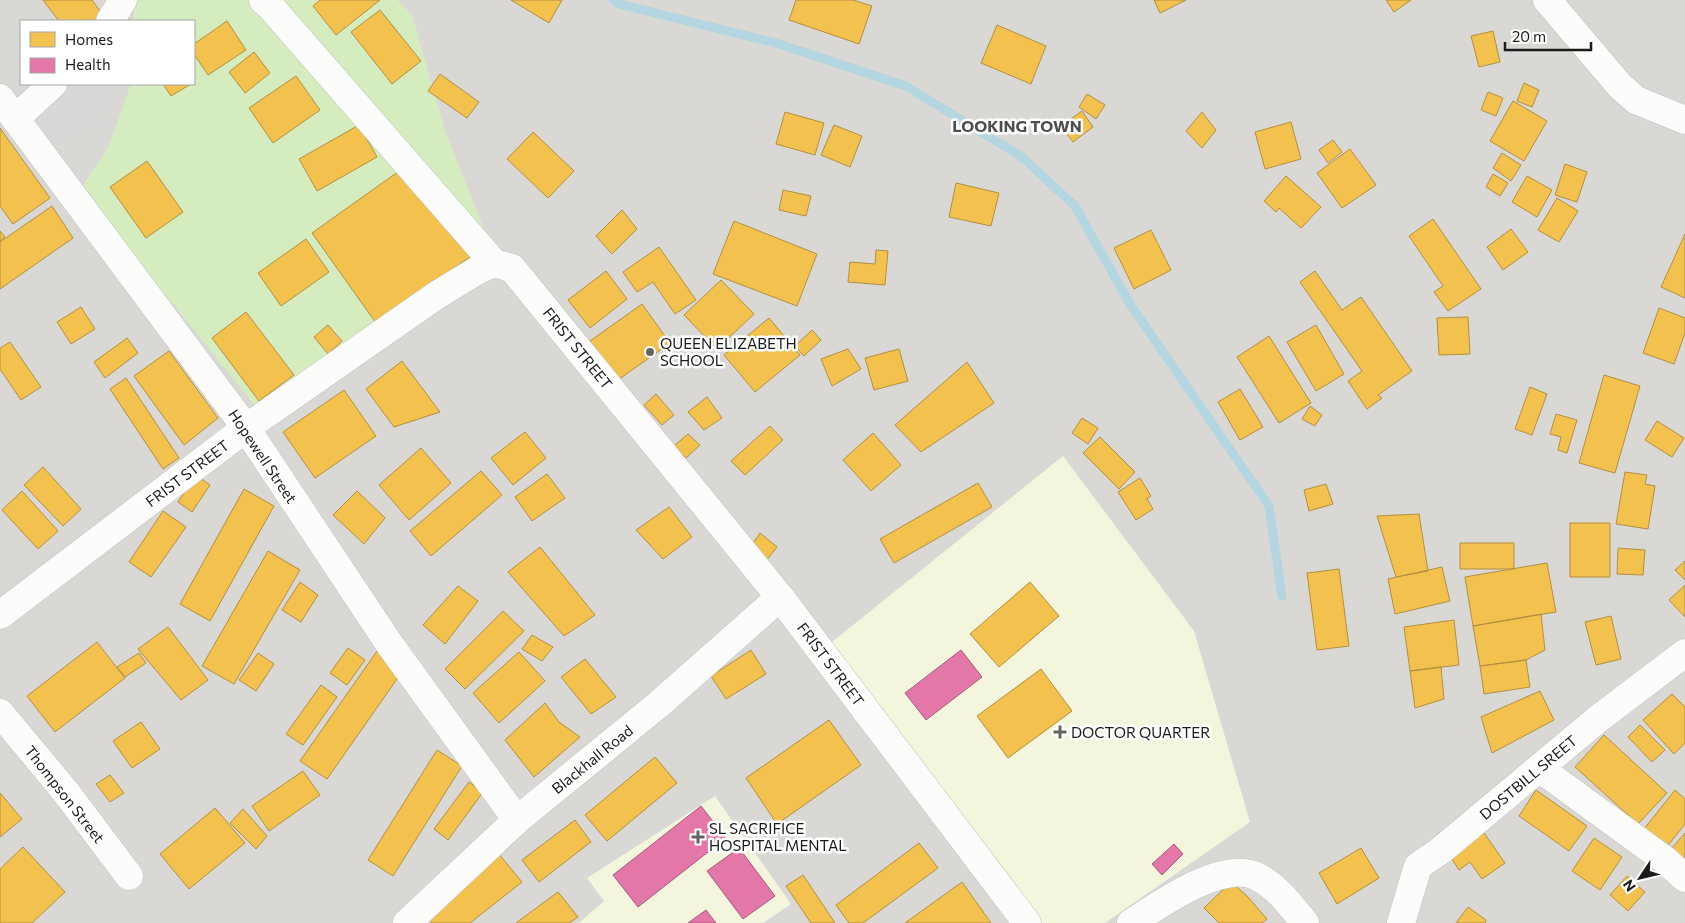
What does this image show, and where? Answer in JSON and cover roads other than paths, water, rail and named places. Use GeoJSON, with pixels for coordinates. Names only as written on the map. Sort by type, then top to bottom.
{"type":"FeatureCollection","features":[{"type":"Feature","properties":{"kind":"street"},"geometry":{"type":"LineString","coordinates":[[111,20],[123,0]]}},
{"type":"Feature","properties":{"kind":"street"},"geometry":{"type":"LineString","coordinates":[[263,0],[494,263]]}},
{"type":"Feature","properties":{"kind":"street"},"geometry":{"type":"LineString","coordinates":[[1547,0],[1620,86],[1636,100],[1685,120]]}},
{"type":"Feature","properties":{"kind":"street"},"geometry":{"type":"LineString","coordinates":[[4,106],[51,85]]}},
{"type":"Feature","properties":{"kind":"street","name":"Hopewell Street"},"geometry":{"type":"LineString","coordinates":[[4,106],[246,428],[388,642],[517,820]]}},
{"type":"Feature","properties":{"kind":"street","name":"FRIST STREET"},"geometry":{"type":"LineString","coordinates":[[0,615],[246,428],[437,295],[478,270],[494,263],[512,268],[780,597],[1027,923]]}},
{"type":"Feature","properties":{"kind":"street","name":"Blackhall Road"},"geometry":{"type":"LineString","coordinates":[[407,923],[517,820],[659,704],[780,597]]}},
{"type":"Feature","properties":{"kind":"street","name":"DOSTBILL SREET"},"geometry":{"type":"LineString","coordinates":[[1401,923],[1418,866],[1440,851],[1598,718],[1685,653]]}},
{"type":"Feature","properties":{"kind":"street","name":"Thompson Street"},"geometry":{"type":"LineString","coordinates":[[0,713],[65,791],[129,876]]}},
{"type":"Feature","properties":{"kind":"street"},"geometry":{"type":"LineString","coordinates":[[1539,768],[1665,860],[1685,878]]}},
{"type":"Feature","properties":{"kind":"street"},"geometry":{"type":"LineString","coordinates":[[1131,923],[1177,894],[1210,878],[1238,872],[1255,875],[1279,891],[1305,923]]}},
{"type":"Feature","properties":{"kind":"waterway"},"geometry":{"type":"LineString","coordinates":[[613,0],[619,4],[776,43],[906,86],[1022,157],[1075,206],[1130,304],[1269,506],[1282,596]]}},
{"type":"Feature","properties":{"kind":"place","name":"QUEEN ELIZABETH SCHOOL"},"geometry":{"type":"Point","coordinates":[650,352]}},
{"type":"Feature","properties":{"kind":"place","name":"DOCTOR QUARTER"},"geometry":{"type":"Point","coordinates":[1060,732]}},
{"type":"Feature","properties":{"kind":"place","name":"SL SACRIFICE HOSPITAL MENTAL"},"geometry":{"type":"Point","coordinates":[698,837]}},
{"type":"Feature","properties":{"kind":"district","name":"LOOKING TOWN"},"geometry":{"type":"Point","coordinates":[1017,125]}}]}
